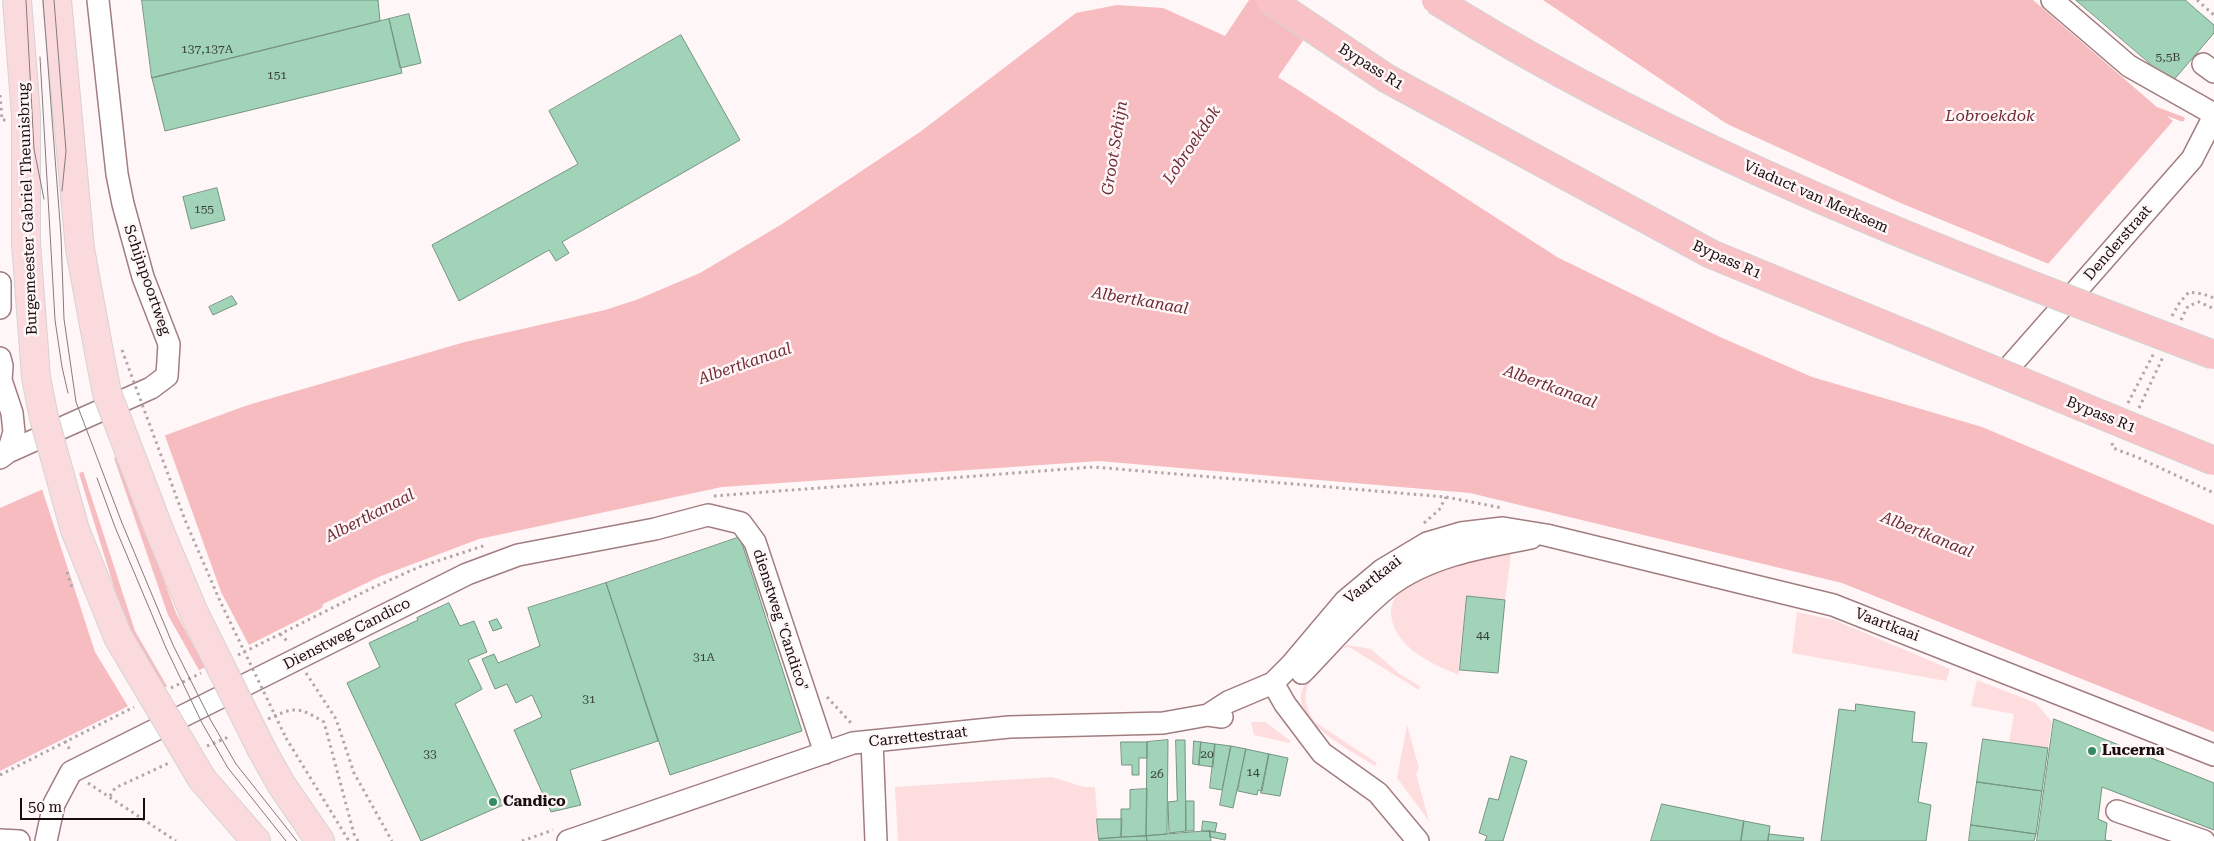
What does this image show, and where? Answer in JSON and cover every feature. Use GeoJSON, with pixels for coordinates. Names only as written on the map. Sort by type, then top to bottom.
{"type":"FeatureCollection","features":[{"type":"Feature","properties":{"kind":"highway","name":"Bypass R1"},"geometry":{"type":"LineString","coordinates":[[1270,0],[1386,78],[1710,254],[2214,461]]}},
{"type":"Feature","properties":{"kind":"highway","name":"Viaduct van Merksem"},"geometry":{"type":"LineString","coordinates":[[1436,0],[1497,37],[1607,98],[1805,194],[1934,248],[2214,355]]}},
{"type":"Feature","properties":{"kind":"main road","name":"Burgemeester Gabriel Theunisbrug"},"geometry":{"type":"LineString","coordinates":[[17,0],[26,116],[26,243],[36,377],[44,418],[75,530],[118,637],[202,779],[256,841]]}},
{"type":"Feature","properties":{"kind":"main road"},"geometry":{"type":"LineString","coordinates":[[58,0],[72,181],[80,249],[109,347],[107,393],[160,532],[194,613],[262,750],[281,784],[320,841]]}},
{"type":"Feature","properties":{"kind":"street","name":"Schijnpoortweg"},"geometry":{"type":"LineString","coordinates":[[4,455],[151,388],[167,376],[169,344],[143,277],[122,204],[98,0]]}},
{"type":"Feature","properties":{"kind":"street"},"geometry":{"type":"LineString","coordinates":[[2052,0],[2129,66],[2214,115]]}},
{"type":"Feature","properties":{"kind":"street","name":"Denderstraat"},"geometry":{"type":"LineString","coordinates":[[2012,364],[2192,159],[2214,115]]}},
{"type":"Feature","properties":{"kind":"street"},"geometry":{"type":"LineString","coordinates":[[0,283],[0,308]]}},
{"type":"Feature","properties":{"kind":"street"},"geometry":{"type":"LineString","coordinates":[[0,358],[2,380],[12,413],[14,432],[4,455]]}},
{"type":"Feature","properties":{"kind":"street","name":"Dienstweg Candico"},"geometry":{"type":"LineString","coordinates":[[46,841],[54,804],[72,772],[467,574],[518,556],[655,529],[708,515]]}},
{"type":"Feature","properties":{"kind":"street","name":"dienstweg \"Candico\""},"geometry":{"type":"LineString","coordinates":[[708,515],[740,523],[755,542],[825,753]]}},
{"type":"Feature","properties":{"kind":"street","name":"Vaartkaai"},"geometry":{"type":"LineString","coordinates":[[1276,689],[1389,586],[1420,569],[1450,556],[1472,549],[1546,535],[1833,605],[2214,755]]}},
{"type":"Feature","properties":{"kind":"street"},"geometry":{"type":"LineString","coordinates":[[1276,689],[1310,740],[1322,753],[1378,793],[1418,841]]}},
{"type":"Feature","properties":{"kind":"street","name":"Carrettestraat"},"geometry":{"type":"LineString","coordinates":[[568,841],[853,743],[1009,727],[1163,723],[1208,715],[1220,717],[1276,689]]}},
{"type":"Feature","properties":{"kind":"street"},"geometry":{"type":"LineString","coordinates":[[872,742],[876,841]]}},
{"type":"Feature","properties":{"kind":"street"},"geometry":{"type":"LineString","coordinates":[[2117,811],[2204,841]]}},
{"type":"Feature","properties":{"kind":"street"},"geometry":{"type":"LineString","coordinates":[[0,840],[19,841]]}},
{"type":"Feature","properties":{"kind":"path"},"geometry":{"type":"LineString","coordinates":[[2197,0],[2214,15]]}},
{"type":"Feature","properties":{"kind":"path"},"geometry":{"type":"LineString","coordinates":[[0,95],[2,120]]}},
{"type":"Feature","properties":{"kind":"path"},"geometry":{"type":"LineString","coordinates":[[2171,319],[2180,302],[2189,292],[2214,298]]}},
{"type":"Feature","properties":{"kind":"path"},"geometry":{"type":"LineString","coordinates":[[2180,324],[2188,306],[2199,302],[2214,309]]}},
{"type":"Feature","properties":{"kind":"path"},"geometry":{"type":"LineString","coordinates":[[109,347],[220,601],[286,738],[349,841]]}},
{"type":"Feature","properties":{"kind":"path"},"geometry":{"type":"LineString","coordinates":[[2137,412],[2167,350]]}},
{"type":"Feature","properties":{"kind":"path"},"geometry":{"type":"LineString","coordinates":[[2124,411],[2154,352]]}},
{"type":"Feature","properties":{"kind":"path"},"geometry":{"type":"LineString","coordinates":[[2111,436],[2112,448],[2139,458],[2214,494]]}},
{"type":"Feature","properties":{"kind":"path"},"geometry":{"type":"LineString","coordinates":[[729,499],[722,495],[1094,467],[1446,498],[1439,510],[1421,526]]}},
{"type":"Feature","properties":{"kind":"path"},"geometry":{"type":"LineString","coordinates":[[280,634],[303,656],[306,673],[336,719],[354,773],[392,841]]}},
{"type":"Feature","properties":{"kind":"path"},"geometry":{"type":"LineString","coordinates":[[822,692],[850,723],[859,722]]}},
{"type":"Feature","properties":{"kind":"path"},"geometry":{"type":"LineString","coordinates":[[0,775],[65,741]]}},
{"type":"Feature","properties":{"kind":"path"},"geometry":{"type":"LineString","coordinates":[[110,796],[176,841]]}},
{"type":"Feature","properties":{"kind":"shaded area"},"geometry":{"type":"Polygon","coordinates":[[[1511,554],[1505,600],[1468,596],[1459,675],[1425,659],[1398,635],[1393,624],[1392,604],[1398,594],[1412,583],[1452,565],[1511,554]]]}},
{"type":"Feature","properties":{"kind":"shaded area"},"geometry":{"type":"Polygon","coordinates":[[[1797,612],[1834,620],[1950,669],[1946,681],[1792,653],[1797,612]]]}},
{"type":"Feature","properties":{"kind":"shaded area"},"geometry":{"type":"Polygon","coordinates":[[[1344,646],[1371,649],[1401,675],[1420,686],[1419,690],[1349,647],[1343,648],[1311,681],[1307,689],[1306,699],[1308,710],[1315,722],[1377,763],[1375,766],[1338,743],[1312,721],[1304,709],[1301,697],[1305,684],[1313,674],[1344,646]]]}},
{"type":"Feature","properties":{"kind":"shaded area"},"geometry":{"type":"Polygon","coordinates":[[[1977,680],[2036,703],[2052,722],[2048,748],[2009,742],[2014,714],[1971,706],[1977,680]]]}},
{"type":"Feature","properties":{"kind":"shaded area"},"geometry":{"type":"Polygon","coordinates":[[[1251,722],[1265,722],[1291,741],[1289,743],[1254,735],[1251,722]]]}},
{"type":"Feature","properties":{"kind":"shaded area"},"geometry":{"type":"Polygon","coordinates":[[[1407,725],[1419,768],[1416,774],[1429,821],[1397,778],[1407,725]]]}},
{"type":"Feature","properties":{"kind":"shaded area"},"geometry":{"type":"Polygon","coordinates":[[[1052,777],[1084,787],[1095,787],[1099,841],[898,841],[895,787],[1052,777]]]}},
{"type":"Feature","properties":{"kind":"water"},"geometry":{"type":"Polygon","coordinates":[[[1249,0],[1331,0],[1278,77],[1557,257],[1720,337],[1812,377],[1982,427],[2214,525],[2214,732],[1842,583],[1470,493],[1099,461],[722,487],[479,539],[381,576],[323,604],[322,608],[0,771],[0,508],[166,435],[248,405],[465,342],[605,310],[636,300],[700,273],[782,224],[920,132],[1076,13],[1117,5],[1163,8],[1225,36],[1249,0]]]}},
{"type":"Feature","properties":{"kind":"water","name":"Lobroekdok"},"geometry":{"type":"Polygon","coordinates":[[[1543,0],[2033,0],[2173,121],[2048,264],[1900,203],[1730,126],[1543,0]]]}},
{"type":"Feature","properties":{"kind":"pier"},"geometry":{"type":"Polygon","coordinates":[[[1287,0],[1333,0],[1321,21],[1287,0]]]}},
{"type":"Feature","properties":{"kind":"pier"},"geometry":{"type":"Polygon","coordinates":[[[1714,118],[1900,203],[2051,265],[2047,267],[1899,205],[1729,128],[1714,118]]]}},
{"type":"Feature","properties":{"kind":"pier"},"geometry":{"type":"Polygon","coordinates":[[[164,433],[221,592],[250,647],[206,669],[176,613],[117,453],[164,433]]]}},
{"type":"Feature","properties":{"kind":"pier"},"geometry":{"type":"Polygon","coordinates":[[[113,455],[168,615],[200,672],[168,688],[135,631],[82,468],[113,455]]]}},
{"type":"Feature","properties":{"kind":"pier"},"geometry":{"type":"Polygon","coordinates":[[[78,470],[129,636],[164,690],[129,708],[95,652],[41,486],[78,470]]]}},
{"type":"Feature","properties":{"kind":"building"},"geometry":{"type":"Polygon","coordinates":[[[142,0],[378,0],[380,21],[152,78],[142,0]]]}},
{"type":"Feature","properties":{"kind":"building"},"geometry":{"type":"Polygon","coordinates":[[[2076,0],[2185,0],[2214,25],[2214,33],[2172,82],[2076,0]]]}},
{"type":"Feature","properties":{"kind":"building"},"geometry":{"type":"Polygon","coordinates":[[[409,14],[421,63],[400,68],[389,19],[409,14]]]}},
{"type":"Feature","properties":{"kind":"building"},"geometry":{"type":"Polygon","coordinates":[[[389,19],[402,73],[165,131],[152,78],[389,19]]]}},
{"type":"Feature","properties":{"kind":"building"},"geometry":{"type":"Polygon","coordinates":[[[681,35],[740,140],[562,242],[569,253],[556,261],[549,250],[459,301],[432,245],[578,164],[549,111],[681,35]]]}},
{"type":"Feature","properties":{"kind":"building"},"geometry":{"type":"Polygon","coordinates":[[[217,188],[225,220],[191,229],[183,197],[217,188]]]}},
{"type":"Feature","properties":{"kind":"building"},"geometry":{"type":"Polygon","coordinates":[[[232,296],[237,304],[213,315],[209,307],[232,296]]]}},
{"type":"Feature","properties":{"kind":"building"},"geometry":{"type":"Polygon","coordinates":[[[740,537],[802,731],[670,775],[606,583],[740,537]]]}},
{"type":"Feature","properties":{"kind":"building"},"geometry":{"type":"Polygon","coordinates":[[[606,583],[658,741],[570,770],[581,805],[551,812],[514,730],[542,717],[532,695],[516,703],[507,684],[495,689],[482,659],[494,654],[498,663],[540,646],[528,608],[606,583]]]}},
{"type":"Feature","properties":{"kind":"building"},"geometry":{"type":"Polygon","coordinates":[[[1467,596],[1505,600],[1498,673],[1460,670],[1467,596]]]}},
{"type":"Feature","properties":{"kind":"building"},"geometry":{"type":"Polygon","coordinates":[[[449,603],[460,626],[474,621],[487,652],[468,660],[482,689],[455,704],[503,805],[421,841],[347,683],[380,667],[369,643],[449,603]]]}},
{"type":"Feature","properties":{"kind":"building"},"geometry":{"type":"Polygon","coordinates":[[[497,619],[502,628],[493,631],[489,622],[497,619]]]}},
{"type":"Feature","properties":{"kind":"building"},"geometry":{"type":"Polygon","coordinates":[[[1856,704],[1915,712],[1912,742],[1927,743],[1918,802],[1931,805],[1926,841],[1821,841],[1839,709],[1855,711],[1856,704]]]}},
{"type":"Feature","properties":{"kind":"building","name":"Lucerna"},"geometry":{"type":"Polygon","coordinates":[[[2054,719],[2214,783],[2214,830],[2102,787],[2098,819],[2107,823],[2105,840],[2112,841],[2037,841],[2054,719]]]}},
{"type":"Feature","properties":{"kind":"building"},"geometry":{"type":"Polygon","coordinates":[[[1983,739],[2048,748],[2042,791],[1977,782],[1983,739]]]}},
{"type":"Feature","properties":{"kind":"building"},"geometry":{"type":"Polygon","coordinates":[[[1168,740],[1167,834],[1146,836],[1147,742],[1168,740]]]}},
{"type":"Feature","properties":{"kind":"building"},"geometry":{"type":"Polygon","coordinates":[[[1176,740],[1185,740],[1186,831],[1169,833],[1168,802],[1177,801],[1176,740]]]}},
{"type":"Feature","properties":{"kind":"building"},"geometry":{"type":"Polygon","coordinates":[[[1194,741],[1201,742],[1199,765],[1193,764],[1194,741]]]}},
{"type":"Feature","properties":{"kind":"building"},"geometry":{"type":"Polygon","coordinates":[[[1121,742],[1147,742],[1147,758],[1139,758],[1139,775],[1132,775],[1132,765],[1122,765],[1121,742]]]}},
{"type":"Feature","properties":{"kind":"building"},"geometry":{"type":"Polygon","coordinates":[[[1201,742],[1215,744],[1213,767],[1199,765],[1201,742]]]}},
{"type":"Feature","properties":{"kind":"building"},"geometry":{"type":"Polygon","coordinates":[[[1215,744],[1231,746],[1222,790],[1210,788],[1215,744]]]}},
{"type":"Feature","properties":{"kind":"building"},"geometry":{"type":"Polygon","coordinates":[[[1231,746],[1246,749],[1233,808],[1220,805],[1231,746]]]}},
{"type":"Feature","properties":{"kind":"building"},"geometry":{"type":"Polygon","coordinates":[[[1246,749],[1269,754],[1262,791],[1258,790],[1257,795],[1238,791],[1246,749]]]}},
{"type":"Feature","properties":{"kind":"building"},"geometry":{"type":"Polygon","coordinates":[[[1269,754],[1288,758],[1280,796],[1261,793],[1269,754]]]}},
{"type":"Feature","properties":{"kind":"building"},"geometry":{"type":"Polygon","coordinates":[[[1511,756],[1527,761],[1503,841],[1485,841],[1487,836],[1479,833],[1489,798],[1498,800],[1511,756]]]}},
{"type":"Feature","properties":{"kind":"building"},"geometry":{"type":"Polygon","coordinates":[[[1977,782],[2042,791],[2036,834],[1971,825],[1977,782]]]}},
{"type":"Feature","properties":{"kind":"building"},"geometry":{"type":"Polygon","coordinates":[[[1147,789],[1146,836],[1121,837],[1121,809],[1130,809],[1130,790],[1147,789]]]}},
{"type":"Feature","properties":{"kind":"building"},"geometry":{"type":"Polygon","coordinates":[[[1186,801],[1194,801],[1194,831],[1186,831],[1186,801]]]}},
{"type":"Feature","properties":{"kind":"building"},"geometry":{"type":"Polygon","coordinates":[[[1662,804],[1744,821],[1741,841],[1651,841],[1662,804]]]}},
{"type":"Feature","properties":{"kind":"building"},"geometry":{"type":"Polygon","coordinates":[[[1097,819],[1122,819],[1121,837],[1099,839],[1097,819]]]}},
{"type":"Feature","properties":{"kind":"building"},"geometry":{"type":"Polygon","coordinates":[[[1203,821],[1217,823],[1215,832],[1202,831],[1203,821]]]}},
{"type":"Feature","properties":{"kind":"building"},"geometry":{"type":"Polygon","coordinates":[[[1744,821],[1770,826],[1768,841],[1741,841],[1744,821]]]}},
{"type":"Feature","properties":{"kind":"building"},"geometry":{"type":"Polygon","coordinates":[[[1971,825],[2036,834],[2034,841],[1969,841],[1971,825]]]}},
{"type":"Feature","properties":{"kind":"building"},"geometry":{"type":"Polygon","coordinates":[[[1210,831],[1211,841],[1147,841],[1146,836],[1210,831]]]}},
{"type":"Feature","properties":{"kind":"building"},"geometry":{"type":"Polygon","coordinates":[[[1210,831],[1226,834],[1225,840],[1210,837],[1210,831]]]}},
{"type":"Feature","properties":{"kind":"building"},"geometry":{"type":"Polygon","coordinates":[[[1769,834],[1804,838],[1803,841],[1768,841],[1769,834]]]}},
{"type":"Feature","properties":{"kind":"building"},"geometry":{"type":"Polygon","coordinates":[[[1146,836],[1147,841],[1099,841],[1099,839],[1146,836]]]}},
{"type":"Feature","properties":{"kind":"waterway"},"geometry":{"type":"LineString","coordinates":[[2158,110],[2182,119]]}},
{"type":"Feature","properties":{"kind":"tram line"},"geometry":{"type":"LineString","coordinates":[[26,0],[34,149],[44,199]]}},
{"type":"Feature","properties":{"kind":"tram line"},"geometry":{"type":"LineString","coordinates":[[43,0],[61,236],[64,319],[76,402],[122,523],[173,645],[210,719],[236,764],[297,841]]}},
{"type":"Feature","properties":{"kind":"tram line"},"geometry":{"type":"LineString","coordinates":[[54,0],[66,151],[62,191]]}},
{"type":"Feature","properties":{"kind":"tram line"},"geometry":{"type":"LineString","coordinates":[[40,57],[55,320],[68,393]]}},
{"type":"Feature","properties":{"kind":"tram line"},"geometry":{"type":"LineString","coordinates":[[97,478],[115,527],[166,648],[202,723],[228,768],[286,841]]}},
{"type":"Feature","properties":{"kind":"place","name":"Lucerna"},"geometry":{"type":"Point","coordinates":[2092,751]}},
{"type":"Feature","properties":{"kind":"place","name":"Candico"},"geometry":{"type":"Point","coordinates":[493,802]}},
{"type":"Feature","properties":{"kind":"water label","name":"Groot Schijn"},"geometry":{"type":"Point","coordinates":[1115,148]}},
{"type":"Feature","properties":{"kind":"water label","name":"Albertkanaal"},"geometry":{"type":"Point","coordinates":[1140,301]}},
{"type":"Feature","properties":{"kind":"water label","name":"Albertkanaal"},"geometry":{"type":"Point","coordinates":[745,364]}},
{"type":"Feature","properties":{"kind":"water label","name":"Albertkanaal"},"geometry":{"type":"Point","coordinates":[1550,387]}},
{"type":"Feature","properties":{"kind":"water label","name":"Albertkanaal"},"geometry":{"type":"Point","coordinates":[370,516]}},
{"type":"Feature","properties":{"kind":"water label","name":"Albertkanaal"},"geometry":{"type":"Point","coordinates":[1927,535]}}]}
